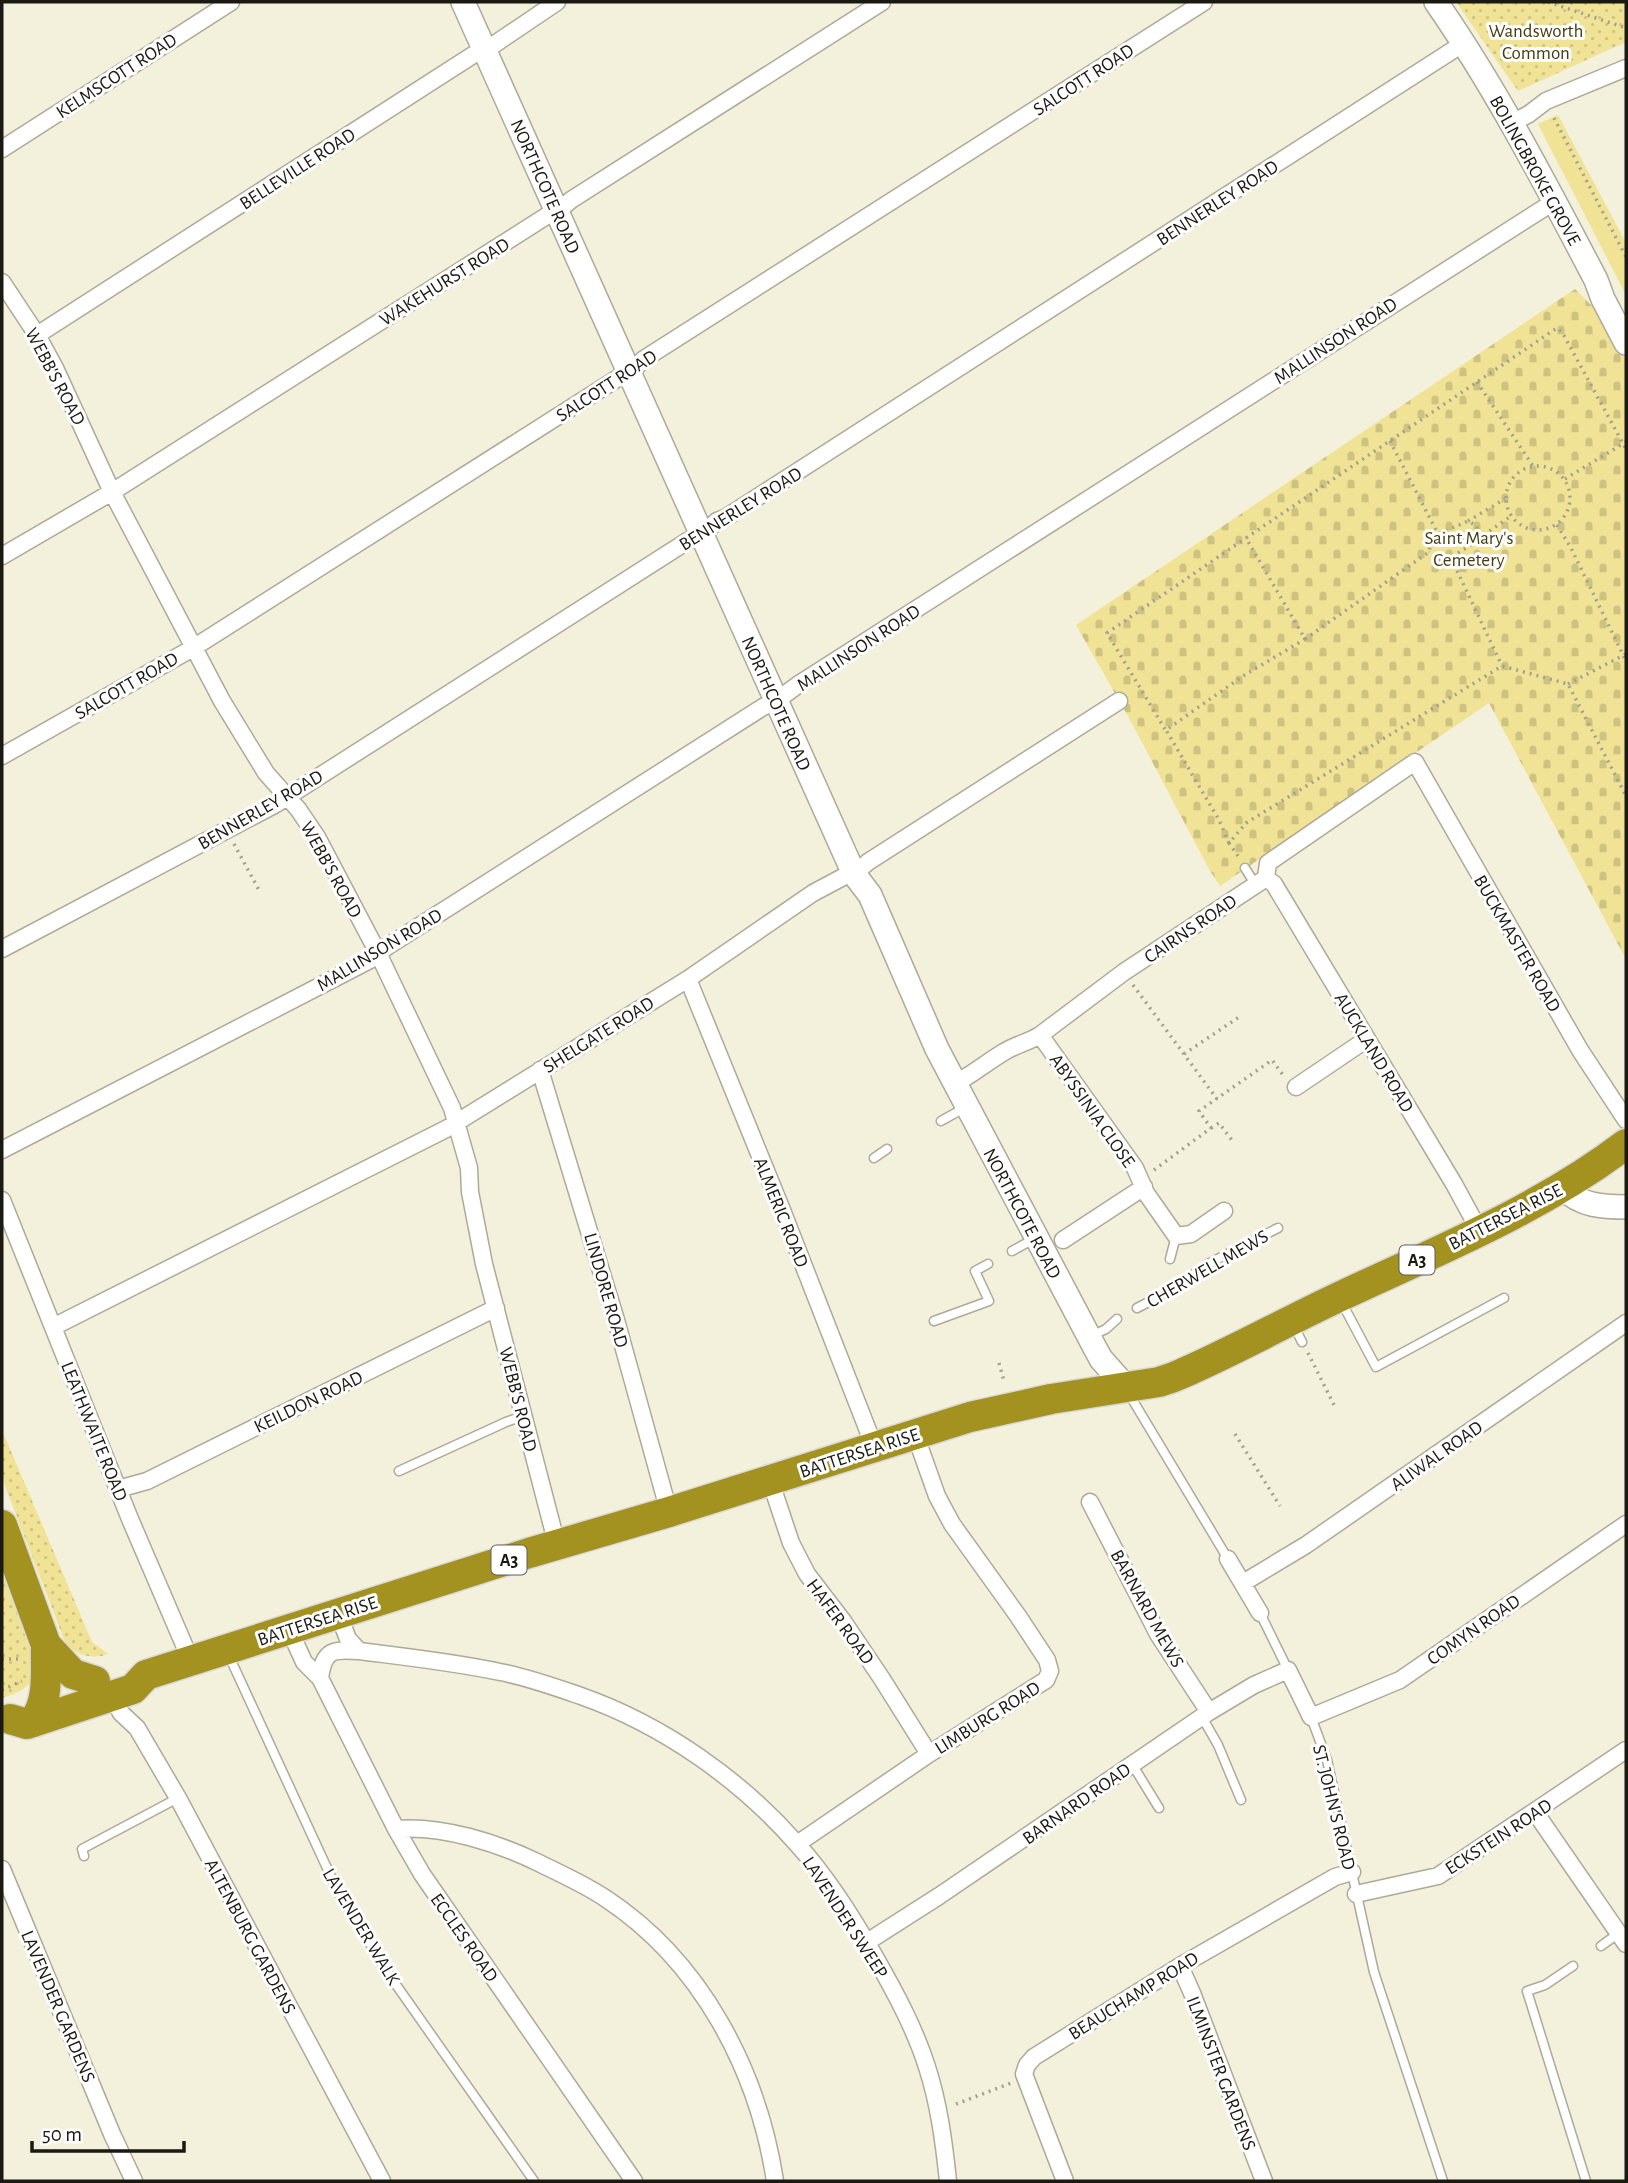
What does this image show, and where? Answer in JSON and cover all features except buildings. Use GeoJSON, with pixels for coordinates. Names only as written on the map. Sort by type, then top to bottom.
{"type":"FeatureCollection","features":[{"type":"Feature","properties":{"kind":"highway","name":"BATTERSEA RISE"},"geometry":{"type":"LineString","coordinates":[[31,1714],[104,1689],[133,1689],[146,1675],[874,1446],[1010,1407],[1174,1377],[1296,1331],[1339,1297],[1514,1215],[1563,1188],[1626,1144]]}},
{"type":"Feature","properties":{"kind":"highway","name":"A3"},"geometry":{"type":"LineString","coordinates":[[2,1525],[35,1652],[31,1714]]}},
{"type":"Feature","properties":{"kind":"highway","name":"A3"},"geometry":{"type":"LineString","coordinates":[[35,1652],[104,1689]]}},
{"type":"Feature","properties":{"kind":"main road","name":"NORTHCOTE ROAD"},"geometry":{"type":"LineString","coordinates":[[463,2],[854,874],[870,895],[937,1049],[1101,1359],[1125,1387]]}},
{"type":"Feature","properties":{"kind":"main road","name":"BOLINGBROKE GROVE"},"geometry":{"type":"LineString","coordinates":[[1436,2],[1464,43],[1555,201],[1626,343]]}},
{"type":"Feature","properties":{"kind":"main road"},"geometry":{"type":"LineString","coordinates":[[1563,1188],[1581,1202],[1604,1207],[1626,1207]]}},
{"type":"Feature","properties":{"kind":"street","name":"KELMSCOTT ROAD"},"geometry":{"type":"LineString","coordinates":[[2,149],[230,2]]}},
{"type":"Feature","properties":{"kind":"street","name":"BELLEVILLE ROAD"},"geometry":{"type":"LineString","coordinates":[[37,335],[473,55],[486,50],[557,2]]}},
{"type":"Feature","properties":{"kind":"street","name":"WAKEHURST ROAD"},"geometry":{"type":"LineString","coordinates":[[2,556],[112,492],[558,211],[571,200],[882,2]]}},
{"type":"Feature","properties":{"kind":"street","name":"SALCOTT ROAD"},"geometry":{"type":"LineString","coordinates":[[2,756],[193,648],[618,378],[630,373],[644,359],[1204,2]]}},
{"type":"Feature","properties":{"kind":"street","name":"BENNERLEY ROAD"},"geometry":{"type":"LineString","coordinates":[[2,949],[286,797],[702,535],[717,521],[1464,43]]}},
{"type":"Feature","properties":{"kind":"street"},"geometry":{"type":"LineString","coordinates":[[1511,123],[1546,102],[1626,68]]}},
{"type":"Feature","properties":{"kind":"street","name":"MALLINSON ROAD"},"geometry":{"type":"LineString","coordinates":[[2,1150],[369,960],[1555,201]]}},
{"type":"Feature","properties":{"kind":"street","name":"WEBB'S ROAD"},"geometry":{"type":"LineString","coordinates":[[2,282],[55,368],[112,492],[193,648],[248,746],[317,837],[378,953],[452,1108],[467,1160],[474,1216],[496,1308],[557,1545]]}},
{"type":"Feature","properties":{"kind":"street","name":"SHELGATE ROAD"},"geometry":{"type":"LineString","coordinates":[[53,1327],[456,1123],[688,979],[813,893],[854,874],[1119,701]]}},
{"type":"Feature","properties":{"kind":"street","name":"CAIRNS ROAD"},"geometry":{"type":"LineString","coordinates":[[954,1084],[1005,1051],[1040,1035],[1124,972],[1261,881],[1268,863],[1415,762]]}},
{"type":"Feature","properties":{"kind":"street","name":"BUCKMASTER ROAD"},"geometry":{"type":"LineString","coordinates":[[1415,762],[1580,1050],[1626,1120]]}},
{"type":"Feature","properties":{"kind":"street","name":"AUCKLAND ROAD"},"geometry":{"type":"LineString","coordinates":[[1261,881],[1273,884],[1479,1230]]}},
{"type":"Feature","properties":{"kind":"street","name":"ALMERIC ROAD"},"geometry":{"type":"LineString","coordinates":[[688,979],[874,1446]]}},
{"type":"Feature","properties":{"kind":"street","name":"ABYSSINIA CLOSE"},"geometry":{"type":"LineString","coordinates":[[1040,1035],[1135,1168],[1176,1236]]}},
{"type":"Feature","properties":{"kind":"street"},"geometry":{"type":"LineString","coordinates":[[1291,1084],[1367,1039]]}},
{"type":"Feature","properties":{"kind":"street","name":"LINDORE ROAD"},"geometry":{"type":"LineString","coordinates":[[540,1070],[612,1307],[669,1512]]}},
{"type":"Feature","properties":{"kind":"street","name":"ABYSSINIA CLOSE"},"geometry":{"type":"LineString","coordinates":[[1063,1240],[1142,1183]]}},
{"type":"Feature","properties":{"kind":"street","name":"LEATHWAITE ROAD"},"geometry":{"type":"LineString","coordinates":[[2,1200],[118,1489],[191,1661]]}},
{"type":"Feature","properties":{"kind":"street"},"geometry":{"type":"LineString","coordinates":[[1176,1236],[1191,1234],[1224,1211]]}},
{"type":"Feature","properties":{"kind":"street","name":"KEILDON ROAD"},"geometry":{"type":"LineString","coordinates":[[118,1489],[147,1480],[496,1308]]}},
{"type":"Feature","properties":{"kind":"street","name":"ALIWAL ROAD"},"geometry":{"type":"LineString","coordinates":[[1243,1583],[1290,1555],[1626,1323]]}},
{"type":"Feature","properties":{"kind":"street","name":"LIMBURG ROAD"},"geometry":{"type":"LineString","coordinates":[[797,1844],[929,1754],[1046,1680],[1050,1671],[1047,1660],[1018,1616],[952,1524],[937,1496],[915,1434]]}},
{"type":"Feature","properties":{"kind":"street","name":"HAFER ROAD"},"geometry":{"type":"LineString","coordinates":[[770,1480],[791,1543],[807,1574],[874,1667],[929,1754]]}},
{"type":"Feature","properties":{"kind":"street","name":"BARNARD MEWS"},"geometry":{"type":"LineString","coordinates":[[1090,1502],[1157,1633],[1205,1715]]}},
{"type":"Feature","properties":{"kind":"street","name":"COMYN ROAD"},"geometry":{"type":"LineString","coordinates":[[1311,1717],[1400,1680],[1626,1524]]}},
{"type":"Feature","properties":{"kind":"street","name":"ST. JOHN'S ROAD"},"geometry":{"type":"LineString","coordinates":[[1228,1559],[1260,1613]]}},
{"type":"Feature","properties":{"kind":"street"},"geometry":{"type":"LineString","coordinates":[[338,1613],[348,1639],[359,1651]]}},
{"type":"Feature","properties":{"kind":"street","name":"ECCLES ROAD"},"geometry":{"type":"LineString","coordinates":[[289,1629],[304,1662],[320,1678],[396,1829],[422,1874],[634,2181]]}},
{"type":"Feature","properties":{"kind":"street"},"geometry":{"type":"LineString","coordinates":[[320,1678],[321,1666],[327,1655],[334,1651],[359,1651]]}},
{"type":"Feature","properties":{"kind":"street","name":"LAVENDER SWEEP"},"geometry":{"type":"LineString","coordinates":[[359,1651],[502,1672],[582,1697],[667,1737],[730,1780],[797,1844],[837,1895],[867,1942],[920,2048],[932,2084],[948,2181]]}},
{"type":"Feature","properties":{"kind":"street","name":"ST. JOHN'S ROAD"},"geometry":{"type":"LineString","coordinates":[[1288,1670],[1311,1717]]}},
{"type":"Feature","properties":{"kind":"street","name":"BARNARD ROAD"},"geometry":{"type":"LineString","coordinates":[[867,1942],[1205,1715],[1254,1685],[1288,1670]]}},
{"type":"Feature","properties":{"kind":"street","name":"ALTENBURG GARDENS"},"geometry":{"type":"LineString","coordinates":[[104,1689],[121,1713],[137,1728],[178,1798],[382,2181]]}},
{"type":"Feature","properties":{"kind":"street","name":"ECKSTEIN ROAD"},"geometry":{"type":"LineString","coordinates":[[1356,1894],[1438,1876],[1626,1750]]}},
{"type":"Feature","properties":{"kind":"street"},"geometry":{"type":"LineString","coordinates":[[1535,1812],[1623,1939]]}},
{"type":"Feature","properties":{"kind":"street"},"geometry":{"type":"LineString","coordinates":[[396,1829],[441,1832],[520,1854],[604,1897],[645,1930],[695,1982],[722,2026],[752,2091],[767,2136],[775,2181]]}},
{"type":"Feature","properties":{"kind":"street","name":"LAVENDER GARDENS"},"geometry":{"type":"LineString","coordinates":[[2,1869],[134,2181]]}},
{"type":"Feature","properties":{"kind":"street","name":"BEAUCHAMP ROAD"},"geometry":{"type":"LineString","coordinates":[[1024,2074],[1034,2057],[1180,1966],[1335,1877],[1352,1872]]}},
{"type":"Feature","properties":{"kind":"street","name":"ILMINSTER GARDENS"},"geometry":{"type":"LineString","coordinates":[[1180,1966],[1264,2181]]}},
{"type":"Feature","properties":{"kind":"street"},"geometry":{"type":"LineString","coordinates":[[1024,2074],[1065,2181]]}},
{"type":"Feature","properties":{"kind":"lane"},"geometry":{"type":"LineString","coordinates":[[1245,868],[1261,881]]}},
{"type":"Feature","properties":{"kind":"lane"},"geometry":{"type":"LineString","coordinates":[[941,1121],[966,1107]]}},
{"type":"Feature","properties":{"kind":"lane"},"geometry":{"type":"LineString","coordinates":[[874,1158],[887,1149]]}},
{"type":"Feature","properties":{"kind":"lane","name":"CHERWELL MEWS"},"geometry":{"type":"LineString","coordinates":[[1137,1308],[1172,1290],[1208,1264],[1278,1228]]}},
{"type":"Feature","properties":{"kind":"lane"},"geometry":{"type":"LineString","coordinates":[[1170,1259],[1176,1236]]}},
{"type":"Feature","properties":{"kind":"lane"},"geometry":{"type":"LineString","coordinates":[[1012,1251],[1037,1237]]}},
{"type":"Feature","properties":{"kind":"lane"},"geometry":{"type":"LineString","coordinates":[[934,1321],[989,1301],[975,1270],[988,1264]]}},
{"type":"Feature","properties":{"kind":"lane"},"geometry":{"type":"LineString","coordinates":[[1339,1297],[1376,1367],[1504,1298]]}},
{"type":"Feature","properties":{"kind":"lane"},"geometry":{"type":"LineString","coordinates":[[1089,1337],[1106,1329],[1117,1318]]}},
{"type":"Feature","properties":{"kind":"lane","name":"ST. JOHN'S ROAD"},"geometry":{"type":"LineString","coordinates":[[1125,1387],[1228,1559]]}},
{"type":"Feature","properties":{"kind":"lane"},"geometry":{"type":"LineString","coordinates":[[399,1471],[523,1416]]}},
{"type":"Feature","properties":{"kind":"lane","name":"ST. JOHN'S ROAD"},"geometry":{"type":"LineString","coordinates":[[1260,1613],[1288,1670]]}},
{"type":"Feature","properties":{"kind":"lane","name":"LAVENDER WALK"},"geometry":{"type":"LineString","coordinates":[[226,1650],[339,1894],[392,1979],[534,2181]]}},
{"type":"Feature","properties":{"kind":"lane"},"geometry":{"type":"LineString","coordinates":[[1205,1715],[1241,1800]]}},
{"type":"Feature","properties":{"kind":"lane","name":"ST. JOHN'S ROAD"},"geometry":{"type":"LineString","coordinates":[[1311,1717],[1327,1760],[1374,1972],[1443,2181]]}},
{"type":"Feature","properties":{"kind":"lane"},"geometry":{"type":"LineString","coordinates":[[1132,1764],[1159,1808]]}},
{"type":"Feature","properties":{"kind":"lane"},"geometry":{"type":"LineString","coordinates":[[84,1856],[82,1849],[178,1798]]}},
{"type":"Feature","properties":{"kind":"lane"},"geometry":{"type":"LineString","coordinates":[[1601,1946],[1623,1939]]}},
{"type":"Feature","properties":{"kind":"lane"},"geometry":{"type":"LineString","coordinates":[[1573,1966],[1545,1985],[1527,1991],[1586,2181]]}},
{"type":"Feature","properties":{"kind":"path"},"geometry":{"type":"LineString","coordinates":[[1548,2],[1626,29]]}},
{"type":"Feature","properties":{"kind":"path"},"geometry":{"type":"LineString","coordinates":[[1552,113],[1626,257]]}},
{"type":"Feature","properties":{"kind":"path"},"geometry":{"type":"LineString","coordinates":[[1245,868],[1107,633],[1557,328],[1562,332],[1626,449]]}},
{"type":"Feature","properties":{"kind":"path"},"geometry":{"type":"LineString","coordinates":[[1477,382],[1533,466]]}},
{"type":"Feature","properties":{"kind":"path"},"geometry":{"type":"LineString","coordinates":[[1390,441],[1438,534]]}},
{"type":"Feature","properties":{"kind":"path"},"geometry":{"type":"LineString","coordinates":[[1565,479],[1625,443]]}},
{"type":"Feature","properties":{"kind":"path"},"geometry":{"type":"LineString","coordinates":[[1533,466],[1543,466],[1565,479],[1569,493],[1567,514],[1557,525],[1539,531],[1523,527],[1511,516],[1506,499],[1509,483],[1518,473],[1533,466]]}},
{"type":"Feature","properties":{"kind":"path"},"geometry":{"type":"LineString","coordinates":[[1166,730],[1242,676],[1305,639],[1429,552],[1432,537],[1468,521],[1506,499]]}},
{"type":"Feature","properties":{"kind":"path"},"geometry":{"type":"LineString","coordinates":[[1429,552],[1437,560],[1451,558],[1511,516]]}},
{"type":"Feature","properties":{"kind":"path"},"geometry":{"type":"LineString","coordinates":[[1468,521],[1477,526],[1478,538]]}},
{"type":"Feature","properties":{"kind":"path"},"geometry":{"type":"LineString","coordinates":[[1557,525],[1626,661]]}},
{"type":"Feature","properties":{"kind":"path"},"geometry":{"type":"LineString","coordinates":[[1246,538],[1305,639]]}},
{"type":"Feature","properties":{"kind":"path"},"geometry":{"type":"LineString","coordinates":[[1451,558],[1502,666]]}},
{"type":"Feature","properties":{"kind":"path"},"geometry":{"type":"LineString","coordinates":[[1229,843],[1246,823],[1502,666],[1568,684],[1625,655]]}},
{"type":"Feature","properties":{"kind":"path"},"geometry":{"type":"LineString","coordinates":[[1568,684],[1626,796]]}},
{"type":"Feature","properties":{"kind":"path"},"geometry":{"type":"LineString","coordinates":[[227,830],[260,892]]}},
{"type":"Feature","properties":{"kind":"path"},"geometry":{"type":"LineString","coordinates":[[1133,985],[1217,1099]]}},
{"type":"Feature","properties":{"kind":"path"},"geometry":{"type":"LineString","coordinates":[[1184,1054],[1242,1015]]}},
{"type":"Feature","properties":{"kind":"path"},"geometry":{"type":"LineString","coordinates":[[1211,1128],[1199,1111],[1272,1060],[1291,1084]]}},
{"type":"Feature","properties":{"kind":"path"},"geometry":{"type":"LineString","coordinates":[[1142,1183],[1219,1123],[1234,1143]]}},
{"type":"Feature","properties":{"kind":"path"},"geometry":{"type":"LineString","coordinates":[[1296,1331],[1335,1407]]}},
{"type":"Feature","properties":{"kind":"path"},"geometry":{"type":"LineString","coordinates":[[999,1363],[1004,1381]]}},
{"type":"Feature","properties":{"kind":"path"},"geometry":{"type":"LineString","coordinates":[[1235,1434],[1280,1506]]}},
{"type":"Feature","properties":{"kind":"path"},"geometry":{"type":"LineString","coordinates":[[2,1659],[35,1652]]}},
{"type":"Feature","properties":{"kind":"path"},"geometry":{"type":"LineString","coordinates":[[937,2108],[1014,2081],[1024,2074]]}},
{"type":"Feature","properties":{"kind":"green space","name":"Wandsworth Common"},"geometry":{"type":"Polygon","coordinates":[[[1456,2],[1626,2],[1626,42],[1518,91],[1456,2]]]}},
{"type":"Feature","properties":{"kind":"green space"},"geometry":{"type":"Polygon","coordinates":[[[1558,115],[1626,243],[1626,295],[1538,124],[1558,115]]]}},
{"type":"Feature","properties":{"kind":"green space","name":"Saint Mary's Cemetery"},"geometry":{"type":"Polygon","coordinates":[[[1575,289],[1600,314],[1626,361],[1626,959],[1489,703],[1220,886],[1076,625],[1575,289]]]}},
{"type":"Feature","properties":{"kind":"green space"},"geometry":{"type":"Polygon","coordinates":[[[2,1430],[92,1642],[108,1654],[84,1655],[65,1642],[2,1478],[2,1430]]]}},
{"type":"Feature","properties":{"kind":"green space"},"geometry":{"type":"Polygon","coordinates":[[[2,1571],[28,1638],[33,1666],[28,1685],[2,1698],[2,1571]]]}}]}
